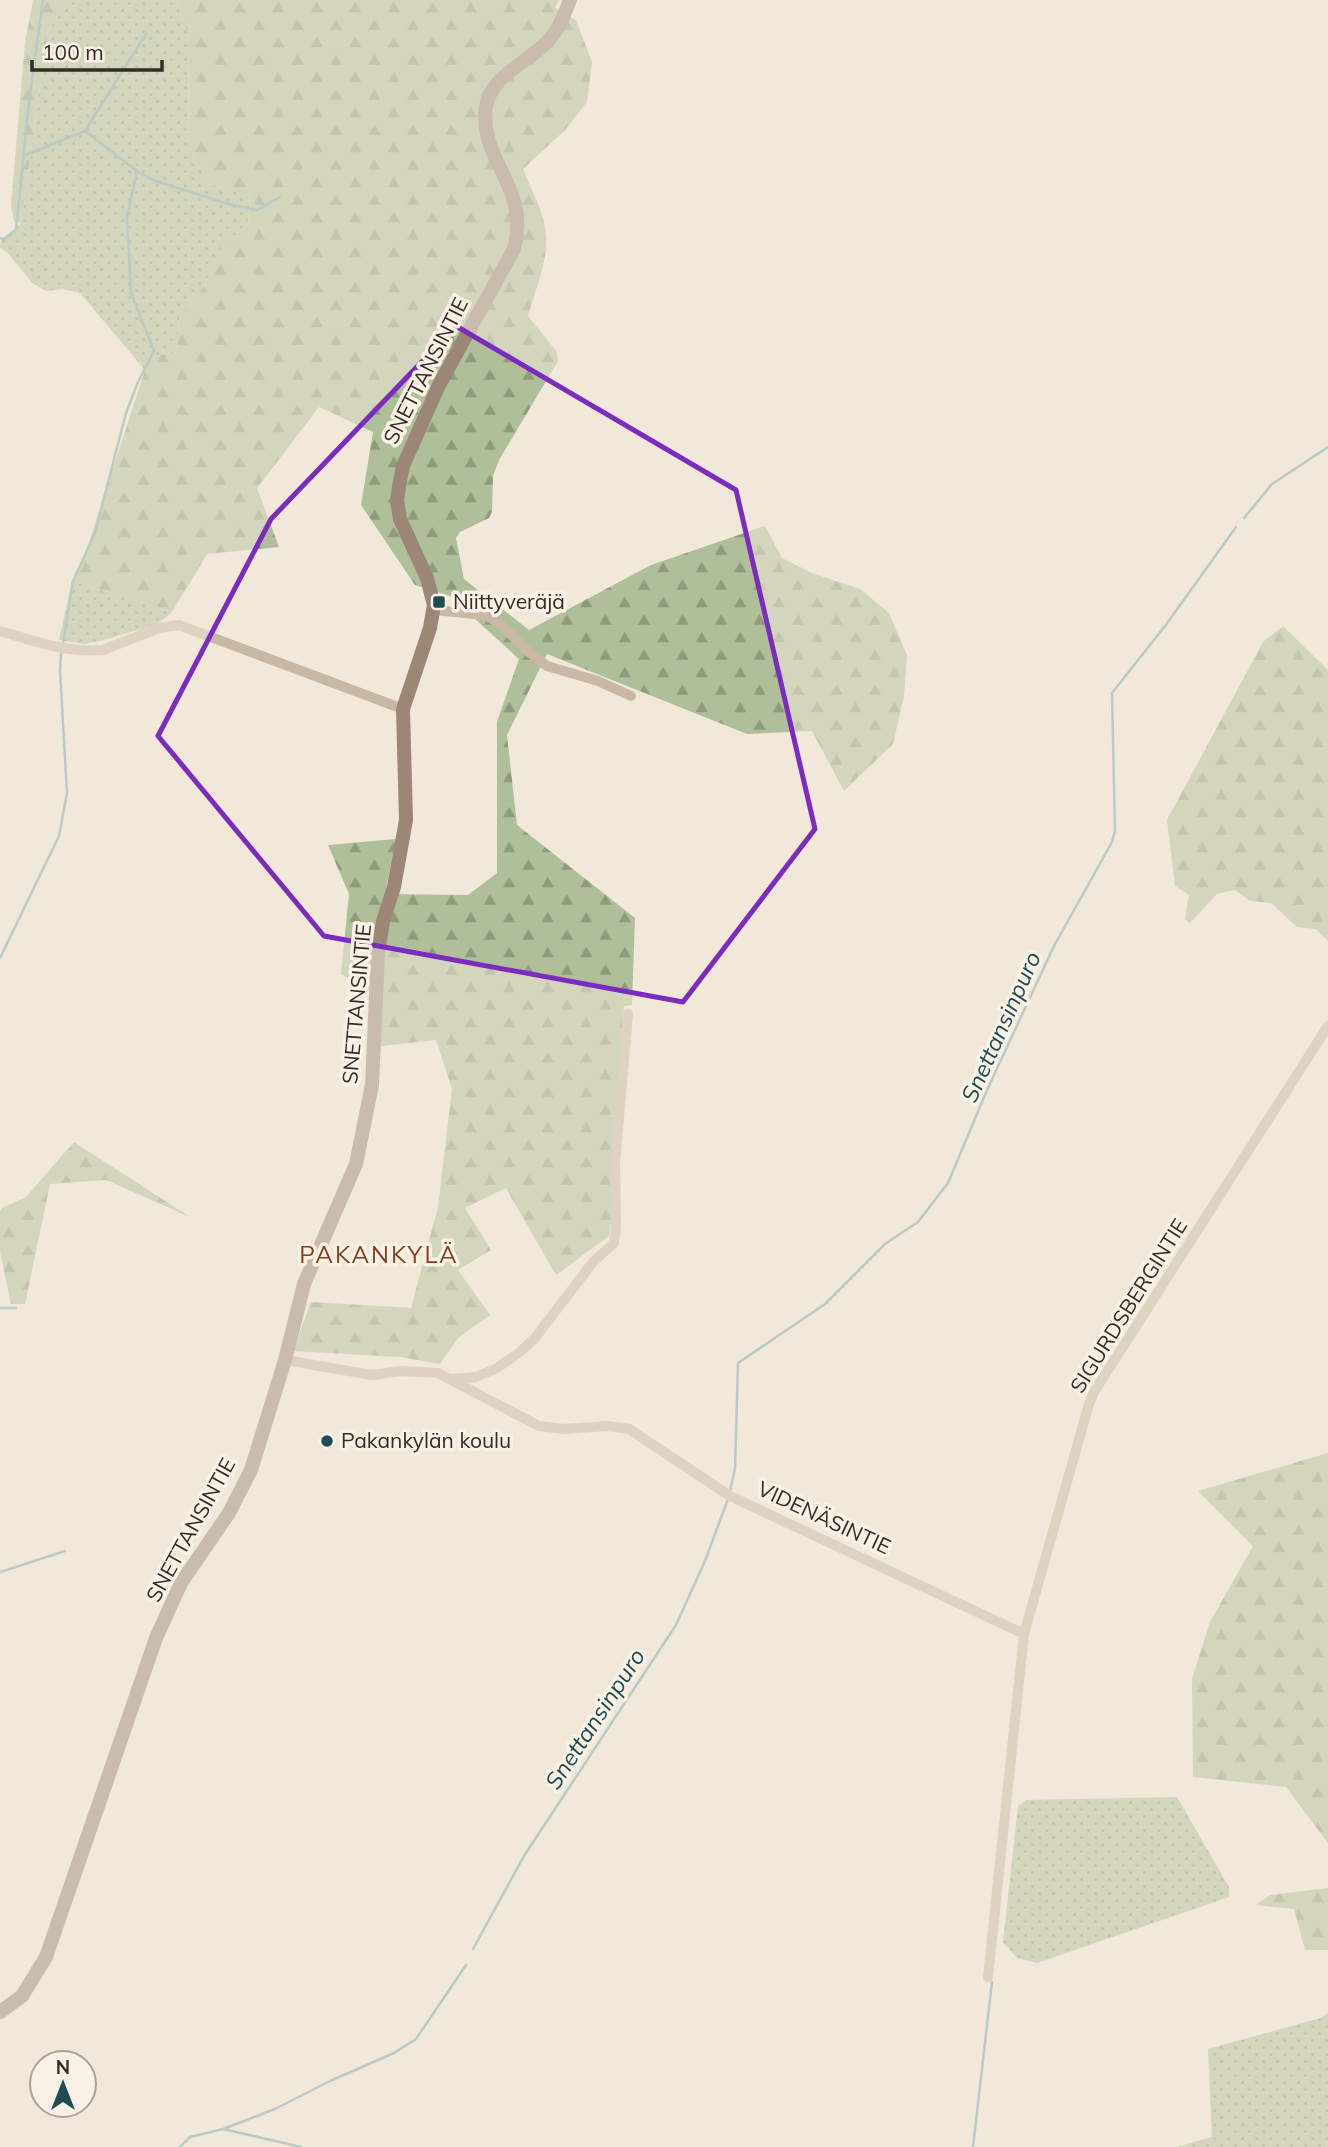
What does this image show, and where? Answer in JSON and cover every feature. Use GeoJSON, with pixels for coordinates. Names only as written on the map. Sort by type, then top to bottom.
{"type":"FeatureCollection","features":[{"type":"Feature","properties":{"kind":"street","name":"SNETTANSINTIE"},"geometry":{"type":"LineString","coordinates":[[0,2011],[22,1996],[46,1957],[156,1639],[181,1583],[240,1494],[251,1470],[285,1360],[304,1284],[356,1164],[372,1085],[378,954],[407,820],[403,709],[434,610],[433,593],[428,578],[400,519],[397,501],[403,466],[439,385],[514,249],[518,234],[519,217],[515,199],[486,135],[486,103],[494,88],[508,74],[547,42],[562,21],[570,0]]}},
{"type":"Feature","properties":{"kind":"street"},"geometry":{"type":"LineString","coordinates":[[434,610],[485,615],[547,666],[598,681],[631,696]]}},
{"type":"Feature","properties":{"kind":"street"},"geometry":{"type":"LineString","coordinates":[[0,631],[61,648],[93,651],[103,650],[159,628],[179,625],[403,709]]}},
{"type":"Feature","properties":{"kind":"street"},"geometry":{"type":"LineString","coordinates":[[451,1379],[476,1377],[497,1368],[520,1352],[535,1338],[593,1262],[614,1243],[617,1227],[615,1163],[628,1014]]}},
{"type":"Feature","properties":{"kind":"street","name":"SIGURDSBERGINTIE"},"geometry":{"type":"LineString","coordinates":[[1024,1634],[1094,1392],[1328,1026]]}},
{"type":"Feature","properties":{"kind":"street","name":"VIDENÄSINTIE"},"geometry":{"type":"LineString","coordinates":[[285,1360],[372,1375],[402,1371],[438,1373],[539,1426],[564,1429],[607,1426],[629,1429],[730,1496],[1024,1634]]}},
{"type":"Feature","properties":{"kind":"street"},"geometry":{"type":"LineString","coordinates":[[988,1977],[1024,1634]]}},
{"type":"Feature","properties":{"kind":"highlighted area"},"geometry":{"type":"Polygon","coordinates":[[[456,326],[736,490],[815,829],[683,1002],[324,936],[158,736],[271,519],[456,326]]]}},
{"type":"Feature","properties":{"kind":"green space"},"geometry":{"type":"Polygon","coordinates":[[[33,0],[69,0],[48,31],[21,223],[14,221],[11,205],[25,43],[33,0]]]}},
{"type":"Feature","properties":{"kind":"green space"},"geometry":{"type":"Polygon","coordinates":[[[69,0],[176,0],[189,38],[188,144],[208,184],[250,196],[248,223],[222,246],[205,285],[179,319],[177,352],[154,356],[145,370],[80,293],[63,289],[46,291],[32,283],[8,253],[0,248],[1,240],[21,223],[48,31],[69,0]]]}},
{"type":"Feature","properties":{"kind":"green space"},"geometry":{"type":"Polygon","coordinates":[[[176,0],[559,0],[555,8],[576,20],[592,62],[587,102],[565,130],[523,169],[540,210],[546,236],[543,266],[528,316],[557,352],[558,361],[499,460],[493,476],[492,512],[489,518],[460,532],[456,538],[464,579],[529,630],[651,565],[765,526],[782,558],[812,573],[860,589],[889,613],[907,655],[904,696],[893,744],[844,791],[812,731],[747,734],[547,654],[507,735],[517,825],[635,918],[632,1005],[624,1006],[614,1140],[613,1209],[609,1236],[556,1275],[506,1188],[465,1208],[491,1250],[458,1270],[490,1315],[459,1337],[440,1364],[401,1357],[293,1351],[311,1302],[411,1308],[438,1207],[452,1089],[436,1040],[381,1046],[381,999],[341,974],[349,894],[328,845],[396,839],[385,894],[468,895],[497,873],[497,722],[519,659],[450,596],[415,585],[361,505],[373,432],[319,407],[257,488],[279,547],[207,554],[172,612],[72,581],[84,558],[145,370],[154,356],[177,352],[179,319],[205,285],[222,246],[248,223],[250,196],[208,184],[188,144],[189,38],[176,0]]]}},
{"type":"Feature","properties":{"kind":"green space"},"geometry":{"type":"Polygon","coordinates":[[[72,581],[172,612],[158,624],[100,641],[85,644],[59,640],[72,581]]]}},
{"type":"Feature","properties":{"kind":"green space"},"geometry":{"type":"Polygon","coordinates":[[[1283,626],[1328,670],[1328,941],[1316,929],[1297,927],[1271,903],[1250,901],[1235,890],[1217,894],[1190,923],[1185,919],[1189,895],[1175,886],[1167,820],[1263,642],[1283,626]]]}},
{"type":"Feature","properties":{"kind":"green space"},"geometry":{"type":"Polygon","coordinates":[[[74,1142],[190,1217],[106,1180],[50,1184],[25,1304],[11,1304],[0,1252],[0,1211],[26,1197],[74,1142]]]}},
{"type":"Feature","properties":{"kind":"green space"},"geometry":{"type":"Polygon","coordinates":[[[1328,1453],[1328,1843],[1286,1787],[1193,1777],[1192,1679],[1210,1622],[1253,1546],[1198,1491],[1328,1453]]]}},
{"type":"Feature","properties":{"kind":"green space"},"geometry":{"type":"Polygon","coordinates":[[[1177,1797],[1229,1887],[1229,1897],[1037,1963],[1017,1958],[1003,1942],[1018,1806],[1026,1800],[1177,1797]]]}},
{"type":"Feature","properties":{"kind":"green space"},"geometry":{"type":"Polygon","coordinates":[[[1328,1888],[1328,1950],[1305,1950],[1294,1909],[1256,1905],[1270,1895],[1328,1888]]]}},
{"type":"Feature","properties":{"kind":"green space"},"geometry":{"type":"Polygon","coordinates":[[[1328,2013],[1328,2147],[1177,2147],[1212,2137],[1208,2049],[1321,2018],[1328,2013]]]}},
{"type":"Feature","properties":{"kind":"waterway"},"geometry":{"type":"LineString","coordinates":[[0,238],[4,239],[16,230],[43,0]]}},
{"type":"Feature","properties":{"kind":"waterway"},"geometry":{"type":"LineString","coordinates":[[86,129],[146,34]]}},
{"type":"Feature","properties":{"kind":"waterway"},"geometry":{"type":"LineString","coordinates":[[23,156],[85,131],[137,171],[155,181],[257,210],[280,197]]}},
{"type":"Feature","properties":{"kind":"waterway"},"geometry":{"type":"LineString","coordinates":[[63,644],[73,581],[95,533],[126,413],[154,351],[131,293],[127,218],[137,171]]}},
{"type":"Feature","properties":{"kind":"waterway","name":"Snettansinpuro"},"geometry":{"type":"LineString","coordinates":[[1244,518],[1272,484],[1328,447]]}},
{"type":"Feature","properties":{"kind":"waterway","name":"Snettansinpuro"},"geometry":{"type":"LineString","coordinates":[[730,1491],[735,1469],[738,1363],[825,1304],[885,1244],[918,1222],[948,1183],[987,1090],[1054,946],[1112,842],[1115,831],[1112,693],[1165,626],[1236,527]]}},
{"type":"Feature","properties":{"kind":"waterway"},"geometry":{"type":"LineString","coordinates":[[0,958],[59,836],[67,793],[61,653]]}},
{"type":"Feature","properties":{"kind":"waterway"},"geometry":{"type":"LineString","coordinates":[[0,1308],[16,1308]]}},
{"type":"Feature","properties":{"kind":"waterway","name":"Snettansinpuro"},"geometry":{"type":"LineString","coordinates":[[473,1949],[524,1856],[676,1625],[705,1561],[728,1499]]}},
{"type":"Feature","properties":{"kind":"waterway"},"geometry":{"type":"LineString","coordinates":[[0,1572],[65,1551]]}},
{"type":"Feature","properties":{"kind":"waterway","name":"Snettansinpuro"},"geometry":{"type":"LineString","coordinates":[[180,2147],[190,2137],[223,2129],[275,2109],[394,2053],[416,2039],[466,1965]]}},
{"type":"Feature","properties":{"kind":"waterway"},"geometry":{"type":"LineString","coordinates":[[973,2147],[992,1982]]}},
{"type":"Feature","properties":{"kind":"waterway"},"geometry":{"type":"LineString","coordinates":[[223,2129],[301,2147]]}},
{"type":"Feature","properties":{"kind":"place","name":"Niittyveräjä"},"geometry":{"type":"Point","coordinates":[439,602]}},
{"type":"Feature","properties":{"kind":"place","name":"Pakankylän koulu"},"geometry":{"type":"Point","coordinates":[327,1441]}},
{"type":"Feature","properties":{"kind":"district","name":"PAKANKYLÄ"},"geometry":{"type":"Point","coordinates":[379,1255]}}]}
